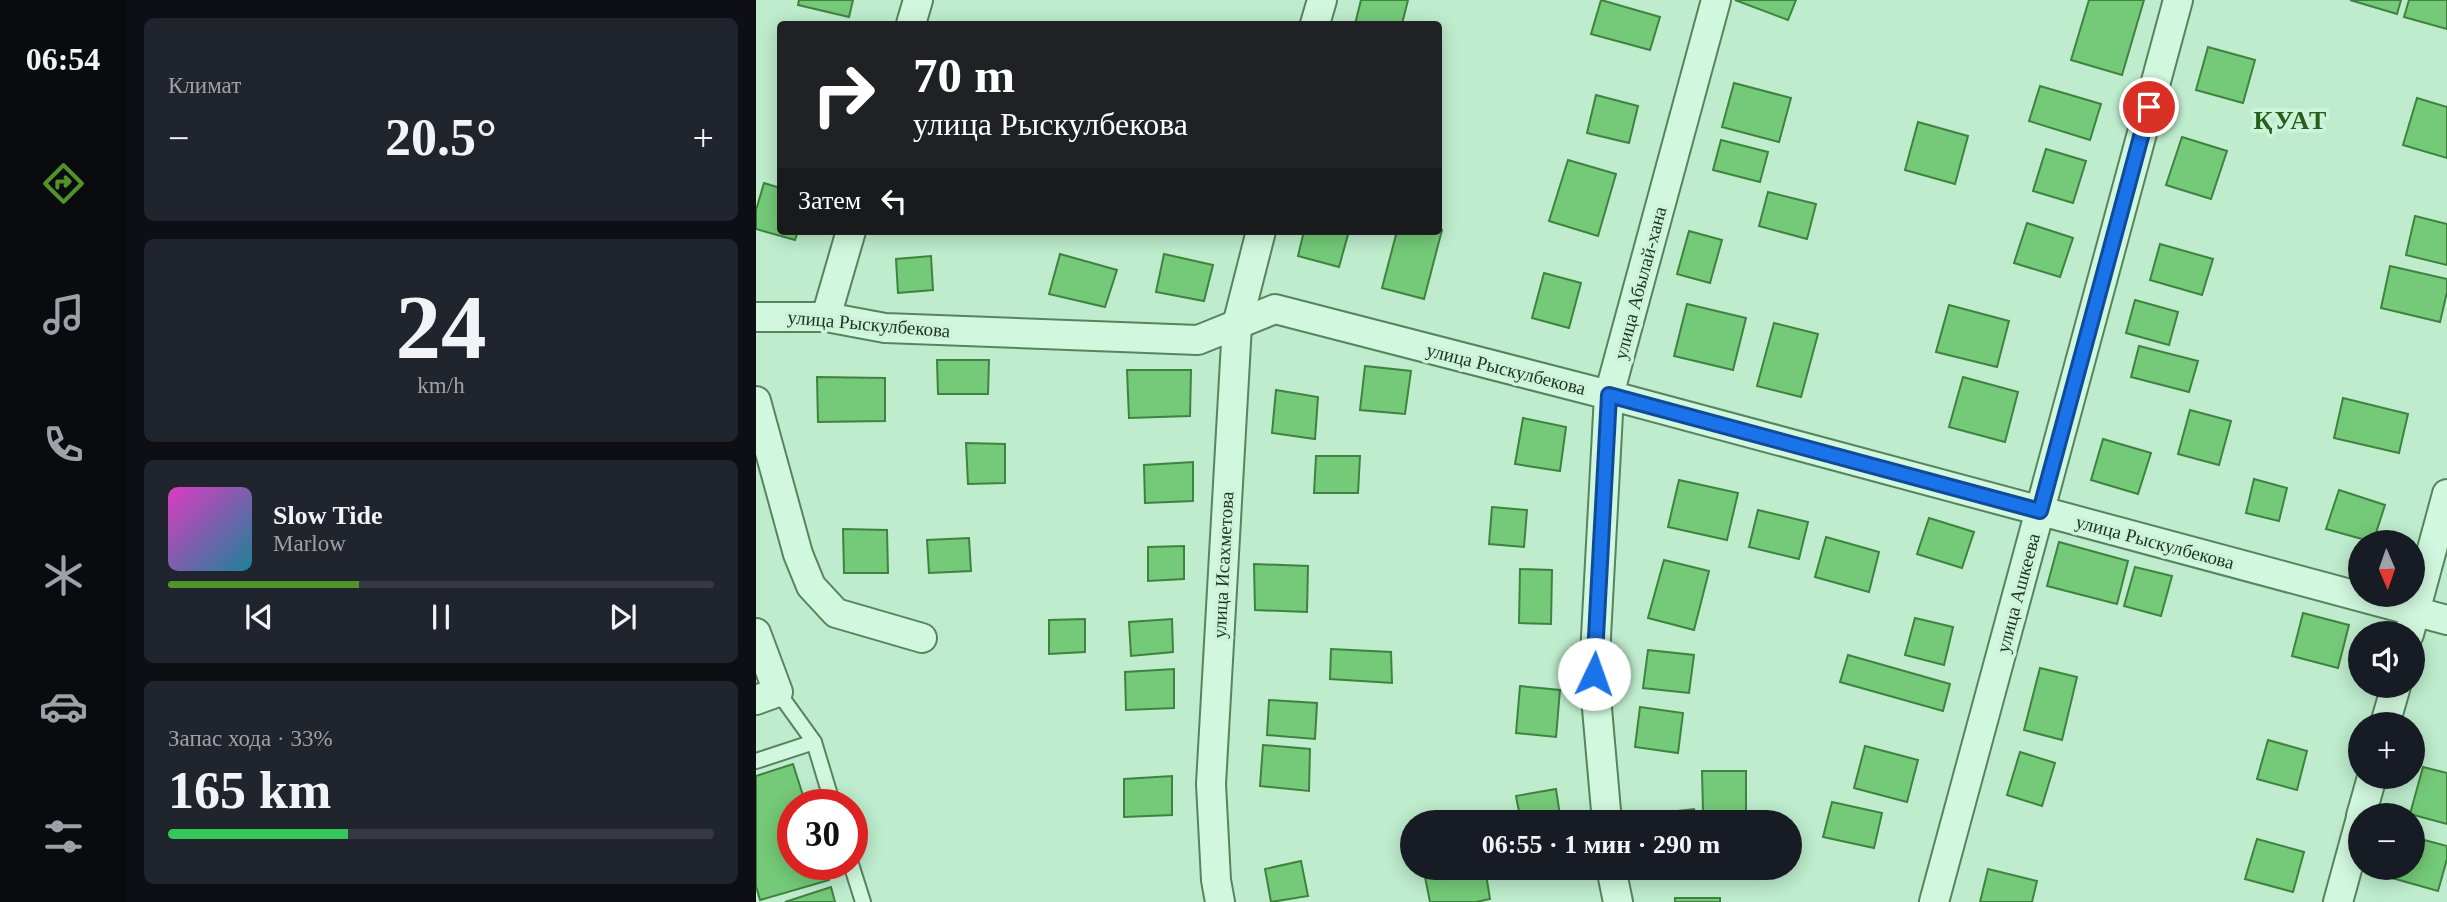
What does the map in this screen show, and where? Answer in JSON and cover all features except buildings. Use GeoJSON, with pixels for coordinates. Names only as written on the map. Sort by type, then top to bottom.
{"type":"FeatureCollection","features":[{"type":"Feature","properties":{"kind":"street"},"geometry":{"type":"LineString","coordinates":[[912,21],[918,0]]}},
{"type":"Feature","properties":{"kind":"street"},"geometry":{"type":"LineString","coordinates":[[1316,21],[1321,0]]}},
{"type":"Feature","properties":{"kind":"street","name":"улица Абылай-хана"},"geometry":{"type":"LineString","coordinates":[[1606,810],[1594,674],[1609,395],[1716,0]]}},
{"type":"Feature","properties":{"kind":"street","name":"улица Ашкеева"},"geometry":{"type":"LineString","coordinates":[[1934,902],[2178,0]]}},
{"type":"Feature","properties":{"kind":"street"},"geometry":{"type":"LineString","coordinates":[[826,317],[850,235]]}},
{"type":"Feature","properties":{"kind":"street","name":"улица Исахметова"},"geometry":{"type":"LineString","coordinates":[[1220,902],[1216,880],[1211,784],[1237,325],[1260,235]]}},
{"type":"Feature","properties":{"kind":"street","name":"улица Рыскулбекова"},"geometry":{"type":"LineString","coordinates":[[756,317],[826,317],[885,328],[1198,340],[1275,309],[1609,395],[2040,511],[2405,621]]}},
{"type":"Feature","properties":{"kind":"street"},"geometry":{"type":"LineString","coordinates":[[756,317],[756,329]]}},
{"type":"Feature","properties":{"kind":"street"},"geometry":{"type":"LineString","coordinates":[[756,401],[798,554],[811,586],[836,613],[922,638]]}},
{"type":"Feature","properties":{"kind":"street"},"geometry":{"type":"LineString","coordinates":[[2413,621],[2447,494]]}},
{"type":"Feature","properties":{"kind":"street","name":"улица Рыскулбекова"},"geometry":{"type":"LineString","coordinates":[[2425,622],[2447,620]]}},
{"type":"Feature","properties":{"kind":"street"},"geometry":{"type":"LineString","coordinates":[[756,633],[767,696]]}},
{"type":"Feature","properties":{"kind":"street"},"geometry":{"type":"LineString","coordinates":[[2339,902],[2348,867]]}},
{"type":"Feature","properties":{"kind":"street"},"geometry":{"type":"LineString","coordinates":[[1613,880],[1618,902]]}},
{"type":"Feature","properties":{"kind":"lane"},"geometry":{"type":"LineString","coordinates":[[767,696],[814,742],[828,789]]}},
{"type":"Feature","properties":{"kind":"lane"},"geometry":{"type":"LineString","coordinates":[[756,761],[814,742]]}},
{"type":"Feature","properties":{"kind":"lane"},"geometry":{"type":"LineString","coordinates":[[856,880],[863,902]]}},
{"type":"Feature","properties":{"kind":"district","name":"ҚУАТ"},"geometry":{"type":"Point","coordinates":[2291,120]}},
{"type":"Feature","properties":{"kind":"route"},"geometry":{"type":"LineString","coordinates":[[1594,674],[1609,395],[2040,511],[2149,107]]}}]}
